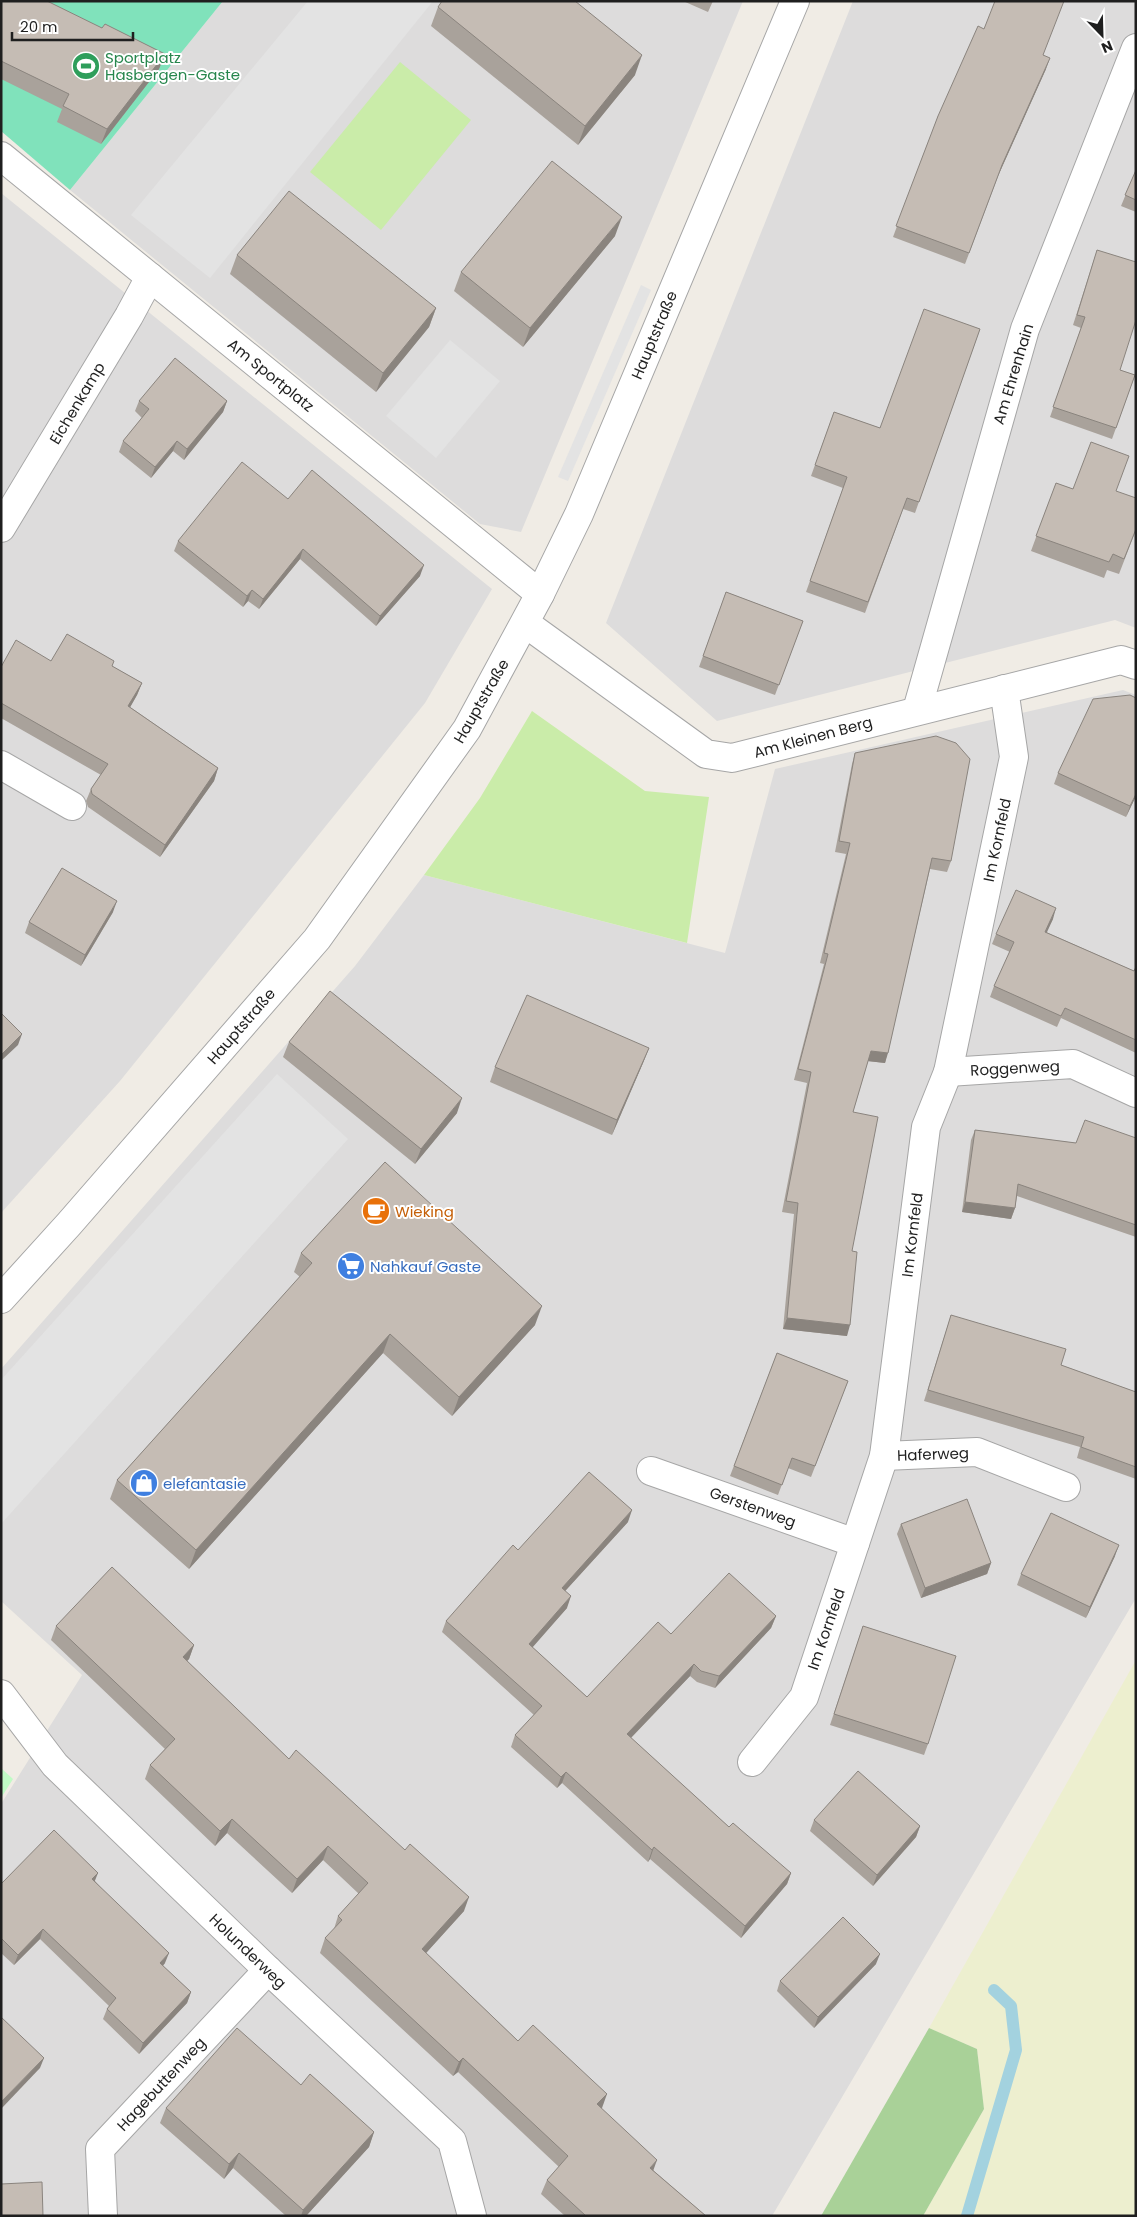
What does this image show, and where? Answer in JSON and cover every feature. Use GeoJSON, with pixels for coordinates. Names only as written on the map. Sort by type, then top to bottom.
{"type":"FeatureCollection","features":[{"type":"Feature","properties":{"kind":"street","name":"Hauptstraße"},"geometry":{"type":"LineString","coordinates":[[1,1299],[69,1224],[317,939],[466,729],[525,623],[579,514],[795,1]]}},
{"type":"Feature","properties":{"kind":"street","name":"Am Ehrenhain"},"geometry":{"type":"LineString","coordinates":[[917,710],[1025,329],[1136,48]]}},
{"type":"Feature","properties":{"kind":"street","name":"Am Sportplatz"},"geometry":{"type":"LineString","coordinates":[[1,156],[540,594]]}},
{"type":"Feature","properties":{"kind":"street","name":"Eichenkamp"},"geometry":{"type":"LineString","coordinates":[[1,528],[129,316],[150,277]]}},
{"type":"Feature","properties":{"kind":"street","name":"Am Kleinen Berg"},"geometry":{"type":"LineString","coordinates":[[525,623],[706,754],[732,758],[1121,660],[1136,666]]}},
{"type":"Feature","properties":{"kind":"street","name":"Im Kornfeld"},"geometry":{"type":"LineString","coordinates":[[752,1762],[804,1698],[884,1456],[926,1127],[948,1072],[1014,757],[1004,689]]}},
{"type":"Feature","properties":{"kind":"street"},"geometry":{"type":"LineString","coordinates":[[1,765],[72,806]]}},
{"type":"Feature","properties":{"kind":"street","name":"Roggenweg"},"geometry":{"type":"LineString","coordinates":[[948,1072],[1073,1064],[1136,1093]]}},
{"type":"Feature","properties":{"kind":"street","name":"Haferweg"},"geometry":{"type":"LineString","coordinates":[[884,1456],[977,1452],[1066,1487]]}},
{"type":"Feature","properties":{"kind":"street","name":"Gerstenweg"},"geometry":{"type":"LineString","coordinates":[[651,1471],[855,1543]]}},
{"type":"Feature","properties":{"kind":"street","name":"Holunderweg"},"geometry":{"type":"LineString","coordinates":[[1,1694],[55,1764],[268,1970],[452,2141],[472,2216]]}},
{"type":"Feature","properties":{"kind":"street","name":"Hagebuttenweg"},"geometry":{"type":"LineString","coordinates":[[103,2216],[100,2149],[268,1970]]}},
{"type":"Feature","properties":{"kind":"shaded area"},"geometry":{"type":"Polygon","coordinates":[[[223,1],[743,1],[521,532],[480,524],[70,190],[223,1]]]}},
{"type":"Feature","properties":{"kind":"shaded area"},"geometry":{"type":"Polygon","coordinates":[[[308,1],[433,1],[210,278],[131,215],[308,1]]]}},
{"type":"Feature","properties":{"kind":"shaded area"},"geometry":{"type":"Polygon","coordinates":[[[853,1],[1136,1],[1136,628],[1115,620],[717,721],[606,623],[853,1]]]}},
{"type":"Feature","properties":{"kind":"shaded area"},"geometry":{"type":"Polygon","coordinates":[[[1,193],[492,589],[425,703],[120,1081],[1,1213],[1,193]]]}},
{"type":"Feature","properties":{"kind":"shaded area"},"geometry":{"type":"Polygon","coordinates":[[[641,285],[651,290],[568,481],[558,477],[641,285]]]}},
{"type":"Feature","properties":{"kind":"shaded area"},"geometry":{"type":"Polygon","coordinates":[[[450,340],[500,381],[436,458],[386,416],[450,340]]]}},
{"type":"Feature","properties":{"kind":"shaded area"},"geometry":{"type":"Polygon","coordinates":[[[1123,690],[1136,695],[1136,1598],[772,2216],[1,2216],[1,1804],[82,1675],[1,1601],[1,1369],[355,966],[424,875],[725,953],[775,769],[1123,690]]]}},
{"type":"Feature","properties":{"kind":"shaded area"},"geometry":{"type":"Polygon","coordinates":[[[277,1074],[348,1139],[1,1524],[1,1380],[277,1074]]]}},
{"type":"Feature","properties":{"kind":"green space","name":"Sportplatz Hasbergen-Gaste"},"geometry":{"type":"Polygon","coordinates":[[[1,1],[223,1],[70,190],[1,131],[1,1]]]}},
{"type":"Feature","properties":{"kind":"green space"},"geometry":{"type":"Polygon","coordinates":[[[400,62],[471,120],[381,230],[310,172],[400,62]]]}},
{"type":"Feature","properties":{"kind":"green space"},"geometry":{"type":"Polygon","coordinates":[[[532,711],[645,791],[709,797],[687,943],[424,875],[480,798],[532,711]]]}},
{"type":"Feature","properties":{"kind":"green space"},"geometry":{"type":"Polygon","coordinates":[[[1136,1660],[1136,2216],[923,2216],[984,2109],[977,2049],[929,2028],[1136,1660]]]}},
{"type":"Feature","properties":{"kind":"green space"},"geometry":{"type":"Polygon","coordinates":[[[1,1768],[13,1779],[1,1798],[1,1768]]]}},
{"type":"Feature","properties":{"kind":"green space"},"geometry":{"type":"Polygon","coordinates":[[[929,2028],[977,2049],[984,2109],[923,2216],[821,2216],[929,2028]]]}},
{"type":"Feature","properties":{"kind":"building"},"geometry":{"type":"Polygon","coordinates":[[[1,1],[47,1],[102,28],[105,24],[165,54],[107,129],[63,106],[69,94],[1,61],[1,1]]]}},
{"type":"Feature","properties":{"kind":"building"},"geometry":{"type":"Polygon","coordinates":[[[442,1],[575,1],[642,55],[585,126],[438,7],[442,1]]]}},
{"type":"Feature","properties":{"kind":"building"},"geometry":{"type":"Polygon","coordinates":[[[995,1],[1064,1],[1043,55],[1050,58],[1002,165],[969,253],[896,226],[938,116],[978,26],[984,29],[995,1]]]}},
{"type":"Feature","properties":{"kind":"building"},"geometry":{"type":"Polygon","coordinates":[[[552,161],[622,217],[530,328],[461,272],[552,161]]]}},
{"type":"Feature","properties":{"kind":"building"},"geometry":{"type":"Polygon","coordinates":[[[1136,170],[1136,200],[1125,195],[1136,170]]]}},
{"type":"Feature","properties":{"kind":"building"},"geometry":{"type":"Polygon","coordinates":[[[289,191],[436,308],[383,373],[237,255],[289,191]]]}},
{"type":"Feature","properties":{"kind":"building"},"geometry":{"type":"Polygon","coordinates":[[[1097,250],[1136,262],[1136,320],[1120,370],[1135,375],[1116,428],[1053,407],[1085,317],[1077,315],[1097,250]]]}},
{"type":"Feature","properties":{"kind":"building"},"geometry":{"type":"Polygon","coordinates":[[[924,309],[980,329],[919,502],[907,498],[868,602],[810,581],[847,477],[815,465],[834,412],[880,428],[924,309]]]}},
{"type":"Feature","properties":{"kind":"building"},"geometry":{"type":"Polygon","coordinates":[[[175,358],[227,401],[187,449],[177,441],[155,467],[123,441],[149,409],[139,401],[175,358]]]}},
{"type":"Feature","properties":{"kind":"building"},"geometry":{"type":"Polygon","coordinates":[[[1091,442],[1129,456],[1116,491],[1136,498],[1136,529],[1124,559],[1113,554],[1109,562],[1036,536],[1056,483],[1073,489],[1091,442]]]}},
{"type":"Feature","properties":{"kind":"building"},"geometry":{"type":"Polygon","coordinates":[[[242,462],[288,499],[312,470],[424,565],[380,616],[303,549],[263,599],[252,590],[247,596],[178,541],[242,462]]]}},
{"type":"Feature","properties":{"kind":"building"},"geometry":{"type":"Polygon","coordinates":[[[726,592],[803,621],[779,685],[703,656],[726,592]]]}},
{"type":"Feature","properties":{"kind":"building"},"geometry":{"type":"Polygon","coordinates":[[[67,634],[114,661],[112,666],[142,683],[128,706],[218,768],[165,845],[92,794],[91,789],[108,764],[1,703],[1,667],[16,640],[51,661],[67,634]]]}},
{"type":"Feature","properties":{"kind":"building"},"geometry":{"type":"Polygon","coordinates":[[[1130,695],[1136,698],[1136,794],[1130,806],[1058,773],[1093,699],[1130,695]]]}},
{"type":"Feature","properties":{"kind":"building"},"geometry":{"type":"Polygon","coordinates":[[[936,736],[956,743],[970,759],[951,861],[932,858],[888,1053],[871,1051],[853,1112],[878,1117],[852,1251],[857,1252],[850,1325],[787,1318],[798,1203],[786,1201],[811,1072],[798,1069],[828,954],[824,953],[850,843],[839,841],[855,753],[936,736]]]}},
{"type":"Feature","properties":{"kind":"building"},"geometry":{"type":"Polygon","coordinates":[[[62,868],[117,901],[85,955],[29,922],[62,868]]]}},
{"type":"Feature","properties":{"kind":"building"},"geometry":{"type":"Polygon","coordinates":[[[1016,890],[1056,908],[1045,932],[1134,971],[1136,967],[1136,1040],[1065,1008],[1061,1016],[994,986],[1014,942],[996,934],[1016,890]]]}},
{"type":"Feature","properties":{"kind":"building"},"geometry":{"type":"Polygon","coordinates":[[[330,991],[462,1098],[421,1149],[289,1042],[330,991]]]}},
{"type":"Feature","properties":{"kind":"building"},"geometry":{"type":"Polygon","coordinates":[[[527,995],[649,1048],[617,1120],[495,1067],[527,995]]]}},
{"type":"Feature","properties":{"kind":"building"},"geometry":{"type":"Polygon","coordinates":[[[1,1013],[22,1034],[1,1055],[1,1013]]]}},
{"type":"Feature","properties":{"kind":"building"},"geometry":{"type":"Polygon","coordinates":[[[1085,1120],[1136,1138],[1136,1225],[1018,1184],[1015,1208],[965,1202],[975,1130],[1076,1143],[1085,1120]]]}},
{"type":"Feature","properties":{"kind":"building"},"geometry":{"type":"Polygon","coordinates":[[[385,1162],[542,1306],[459,1397],[390,1334],[196,1550],[117,1480],[312,1263],[301,1253],[385,1162]]]}},
{"type":"Feature","properties":{"kind":"building"},"geometry":{"type":"Polygon","coordinates":[[[951,1315],[1066,1349],[1061,1365],[1136,1392],[1136,1467],[1081,1447],[1084,1437],[928,1390],[951,1315]]]}},
{"type":"Feature","properties":{"kind":"building"},"geometry":{"type":"Polygon","coordinates":[[[777,1353],[848,1381],[815,1466],[792,1458],[782,1485],[734,1466],[777,1353]]]}},
{"type":"Feature","properties":{"kind":"building"},"geometry":{"type":"Polygon","coordinates":[[[589,1472],[632,1510],[562,1588],[571,1596],[529,1644],[587,1697],[658,1622],[671,1634],[729,1573],[776,1616],[719,1676],[701,1671],[694,1664],[627,1734],[729,1827],[733,1823],[791,1873],[745,1926],[654,1847],[652,1850],[566,1772],[561,1777],[515,1735],[542,1706],[446,1621],[513,1545],[518,1550],[589,1472]]]}},
{"type":"Feature","properties":{"kind":"building"},"geometry":{"type":"Polygon","coordinates":[[[967,1499],[991,1563],[925,1588],[901,1524],[967,1499]]]}},
{"type":"Feature","properties":{"kind":"building"},"geometry":{"type":"Polygon","coordinates":[[[1051,1513],[1119,1545],[1090,1607],[1021,1574],[1051,1513]]]}},
{"type":"Feature","properties":{"kind":"building"},"geometry":{"type":"Polygon","coordinates":[[[112,1567],[194,1645],[183,1657],[289,1759],[296,1750],[405,1850],[410,1844],[469,1897],[422,1949],[518,2041],[533,2025],[607,2094],[597,2104],[657,2160],[650,2168],[706,2216],[586,2216],[547,2180],[568,2156],[463,2058],[459,2062],[325,1938],[342,1920],[338,1916],[368,1883],[328,1846],[297,1879],[232,1819],[220,1831],[150,1765],[175,1739],[56,1626],[112,1567]]]}},
{"type":"Feature","properties":{"kind":"building"},"geometry":{"type":"Polygon","coordinates":[[[863,1626],[956,1656],[928,1744],[834,1714],[863,1626]]]}},
{"type":"Feature","properties":{"kind":"building"},"geometry":{"type":"Polygon","coordinates":[[[858,1771],[920,1826],[877,1875],[814,1820],[858,1771]]]}},
{"type":"Feature","properties":{"kind":"building"},"geometry":{"type":"Polygon","coordinates":[[[54,1830],[98,1873],[92,1879],[169,1953],[160,1963],[191,1992],[143,2043],[107,2009],[116,1998],[43,1929],[18,1955],[1,1938],[1,1884],[54,1830]]]}},
{"type":"Feature","properties":{"kind":"building"},"geometry":{"type":"Polygon","coordinates":[[[843,1917],[880,1954],[818,2017],[780,1981],[843,1917]]]}},
{"type":"Feature","properties":{"kind":"building"},"geometry":{"type":"Polygon","coordinates":[[[1,2017],[44,2058],[1,2102],[1,2017]]]}},
{"type":"Feature","properties":{"kind":"building"},"geometry":{"type":"Polygon","coordinates":[[[237,2028],[301,2085],[310,2074],[374,2132],[303,2210],[239,2153],[229,2164],[166,2108],[237,2028]]]}},
{"type":"Feature","properties":{"kind":"building"},"geometry":{"type":"Polygon","coordinates":[[[42,2182],[43,2216],[1,2216],[1,2184],[42,2182]]]}},
{"type":"Feature","properties":{"kind":"waterway"},"geometry":{"type":"LineString","coordinates":[[967,2216],[1016,2050],[1011,2006],[994,1990]]}},
{"type":"Feature","properties":{"kind":"place","name":"Sportplatz Hasbergen-Gaste"},"geometry":{"type":"Point","coordinates":[86,66]}},
{"type":"Feature","properties":{"kind":"place","name":"Wieking"},"geometry":{"type":"Point","coordinates":[376,1211]}},
{"type":"Feature","properties":{"kind":"place","name":"Nahkauf Gaste"},"geometry":{"type":"Point","coordinates":[351,1266]}},
{"type":"Feature","properties":{"kind":"place","name":"elefantasie"},"geometry":{"type":"Point","coordinates":[144,1483]}}]}
